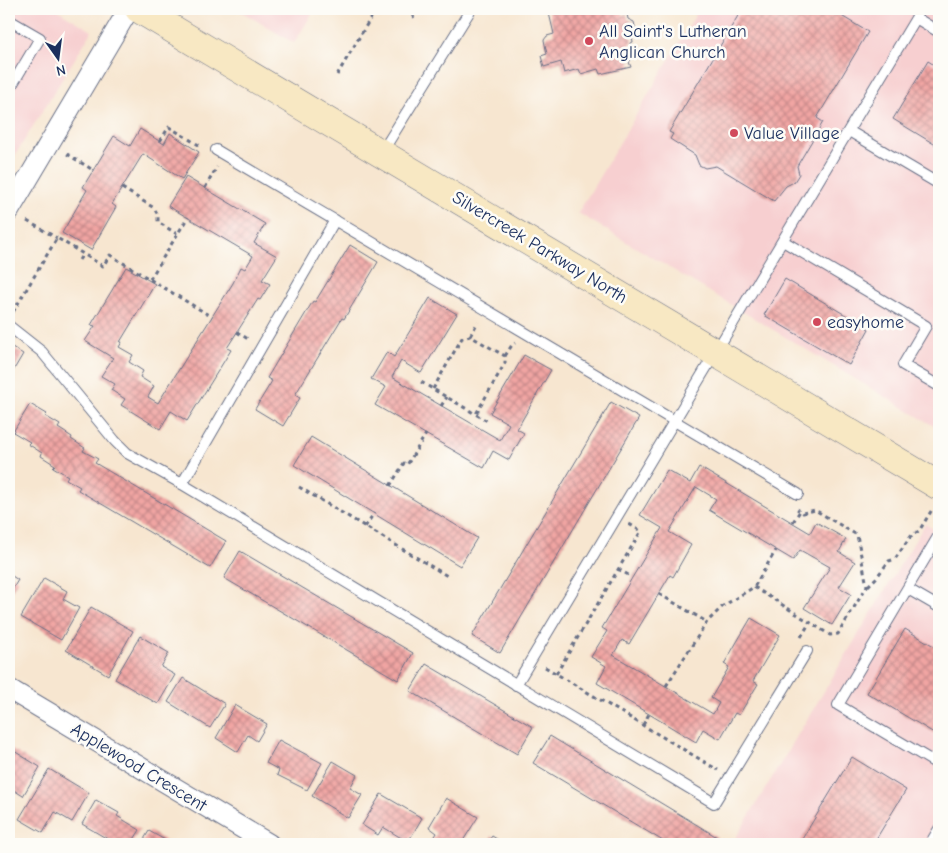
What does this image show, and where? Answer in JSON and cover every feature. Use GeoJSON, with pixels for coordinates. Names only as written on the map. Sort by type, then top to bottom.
{"type":"FeatureCollection","features":[{"type":"Feature","properties":{"kind":"main road","name":"Silvercreek Parkway North"},"geometry":{"type":"LineString","coordinates":[[139,9],[717,352],[937,496]]}},
{"type":"Feature","properties":{"kind":"street"},"geometry":{"type":"LineString","coordinates":[[9,211],[129,9]]}},
{"type":"Feature","properties":{"kind":"street","name":"Applewood Crescent"},"geometry":{"type":"LineString","coordinates":[[9,689],[269,844]]}},
{"type":"Feature","properties":{"kind":"lane"},"geometry":{"type":"LineString","coordinates":[[382,153],[471,9]]}},
{"type":"Feature","properties":{"kind":"lane"},"geometry":{"type":"LineString","coordinates":[[516,685],[916,18],[939,32]]}},
{"type":"Feature","properties":{"kind":"lane"},"geometry":{"type":"LineString","coordinates":[[9,20],[40,38],[9,90]]}},
{"type":"Feature","properties":{"kind":"lane"},"geometry":{"type":"LineString","coordinates":[[849,131],[939,184]]}},
{"type":"Feature","properties":{"kind":"lane"},"geometry":{"type":"LineString","coordinates":[[220,152],[798,494]]}},
{"type":"Feature","properties":{"kind":"lane"},"geometry":{"type":"LineString","coordinates":[[182,484],[335,220]]}},
{"type":"Feature","properties":{"kind":"lane"},"geometry":{"type":"LineString","coordinates":[[783,241],[926,326],[903,365],[939,386]]}},
{"type":"Feature","properties":{"kind":"lane"},"geometry":{"type":"LineString","coordinates":[[9,326],[42,352],[127,453],[182,484],[714,804],[807,651]]}},
{"type":"Feature","properties":{"kind":"lane"},"geometry":{"type":"LineString","coordinates":[[939,535],[838,705],[939,765]]}},
{"type":"Feature","properties":{"kind":"lane"},"geometry":{"type":"LineString","coordinates":[[908,589],[939,607]]}},
{"type":"Feature","properties":{"kind":"lane"},"geometry":{"type":"LineString","coordinates":[[930,844],[939,829]]}},
{"type":"Feature","properties":{"kind":"path"},"geometry":{"type":"LineString","coordinates":[[337,75],[376,9]]}},
{"type":"Feature","properties":{"kind":"path"},"geometry":{"type":"LineString","coordinates":[[409,9],[414,18]]}},
{"type":"Feature","properties":{"kind":"path"},"geometry":{"type":"LineString","coordinates":[[160,141],[169,127],[207,150],[220,152],[205,188]]}},
{"type":"Feature","properties":{"kind":"path"},"geometry":{"type":"LineString","coordinates":[[49,143],[93,170]]}},
{"type":"Feature","properties":{"kind":"path"},"geometry":{"type":"LineString","coordinates":[[122,188],[154,208],[158,215],[158,222],[177,234]]}},
{"type":"Feature","properties":{"kind":"path"},"geometry":{"type":"LineString","coordinates":[[9,211],[103,266],[110,255],[212,317]]}},
{"type":"Feature","properties":{"kind":"path"},"geometry":{"type":"LineString","coordinates":[[150,279],[188,217]]}},
{"type":"Feature","properties":{"kind":"path"},"geometry":{"type":"LineString","coordinates":[[11,315],[57,238]]}},
{"type":"Feature","properties":{"kind":"path"},"geometry":{"type":"LineString","coordinates":[[79,260],[83,254]]}},
{"type":"Feature","properties":{"kind":"path"},"geometry":{"type":"LineString","coordinates":[[432,389],[462,338],[470,336],[505,356],[506,363],[476,414]]}},
{"type":"Feature","properties":{"kind":"path"},"geometry":{"type":"LineString","coordinates":[[421,382],[489,422]]}},
{"type":"Feature","properties":{"kind":"path"},"geometry":{"type":"LineString","coordinates":[[441,406],[447,397]]}},
{"type":"Feature","properties":{"kind":"path"},"geometry":{"type":"LineString","coordinates":[[390,486],[404,463],[407,466],[426,434]]}},
{"type":"Feature","properties":{"kind":"path"},"geometry":{"type":"LineString","coordinates":[[299,487],[428,567],[449,577]]}},
{"type":"Feature","properties":{"kind":"path"},"geometry":{"type":"LineString","coordinates":[[754,587],[830,635],[838,634],[867,586],[880,574],[889,561],[895,559],[912,535],[919,531],[937,496]]}},
{"type":"Feature","properties":{"kind":"path"},"geometry":{"type":"LineString","coordinates":[[793,522],[798,510],[803,513],[815,510],[857,535],[867,586]]}},
{"type":"Feature","properties":{"kind":"path"},"geometry":{"type":"LineString","coordinates":[[365,527],[374,513]]}},
{"type":"Feature","properties":{"kind":"path"},"geometry":{"type":"LineString","coordinates":[[556,674],[641,531],[617,516]]}},
{"type":"Feature","properties":{"kind":"path"},"geometry":{"type":"LineString","coordinates":[[666,686],[707,622],[723,606],[754,587],[776,550]]}},
{"type":"Feature","properties":{"kind":"path"},"geometry":{"type":"LineString","coordinates":[[618,569],[632,577]]}},
{"type":"Feature","properties":{"kind":"path"},"geometry":{"type":"LineString","coordinates":[[659,594],[707,622]]}},
{"type":"Feature","properties":{"kind":"path"},"geometry":{"type":"LineString","coordinates":[[531,659],[730,777]]}},
{"type":"Feature","properties":{"kind":"path"},"geometry":{"type":"LineString","coordinates":[[643,725],[649,714]]}},
{"type":"Feature","properties":{"kind":"shaded area"},"geometry":{"type":"Polygon","coordinates":[[[9,9],[56,9],[92,31],[9,165],[9,9]]]}},
{"type":"Feature","properties":{"kind":"shaded area"},"geometry":{"type":"Polygon","coordinates":[[[237,9],[315,9],[294,43],[237,9]]]}},
{"type":"Feature","properties":{"kind":"shaded area"},"geometry":{"type":"Polygon","coordinates":[[[699,9],[936,9],[939,11],[939,429],[578,213],[699,9]]]}},
{"type":"Feature","properties":{"kind":"shaded area"},"geometry":{"type":"Polygon","coordinates":[[[925,524],[939,532],[939,844],[732,844],[925,524]]]}},
{"type":"Feature","properties":{"kind":"building","name":"All Saint's Lutheran Anglican Church"},"geometry":{"type":"Polygon","coordinates":[[[548,9],[621,9],[623,15],[627,14],[628,19],[634,22],[636,31],[632,36],[633,42],[630,43],[634,57],[629,62],[631,67],[600,74],[598,69],[581,74],[579,69],[564,73],[561,62],[544,67],[541,56],[547,54],[544,40],[547,36],[554,34],[548,9]]]}},
{"type":"Feature","properties":{"kind":"building"},"geometry":{"type":"Polygon","coordinates":[[[742,9],[830,9],[868,32],[817,118],[823,122],[797,166],[799,174],[794,182],[786,186],[774,201],[716,166],[705,168],[699,165],[695,155],[670,139],[673,134],[669,132],[742,9]]]}},
{"type":"Feature","properties":{"kind":"building"},"geometry":{"type":"Polygon","coordinates":[[[928,61],[939,68],[939,147],[893,119],[928,61]]]}},
{"type":"Feature","properties":{"kind":"building"},"geometry":{"type":"Polygon","coordinates":[[[140,129],[164,144],[170,133],[199,152],[182,179],[143,154],[112,204],[116,207],[91,250],[62,233],[87,190],[83,187],[114,136],[130,146],[140,129]]]}},
{"type":"Feature","properties":{"kind":"building"},"geometry":{"type":"Polygon","coordinates":[[[186,177],[265,224],[254,243],[277,256],[262,280],[270,284],[260,300],[258,299],[227,348],[231,350],[187,421],[171,411],[160,429],[121,405],[125,399],[111,390],[115,384],[101,376],[113,358],[85,341],[95,326],[91,325],[126,267],[155,284],[120,342],[122,342],[119,347],[133,355],[129,362],[143,371],[140,377],[154,386],[148,397],[158,403],[233,283],[241,267],[245,269],[253,256],[168,206],[186,177]]]}},
{"type":"Feature","properties":{"kind":"building"},"geometry":{"type":"Polygon","coordinates":[[[350,245],[378,262],[295,395],[300,398],[283,426],[255,409],[272,381],[267,378],[313,301],[315,302],[350,245]]]}},
{"type":"Feature","properties":{"kind":"building","name":"easyhome"},"geometry":{"type":"Polygon","coordinates":[[[785,279],[869,329],[849,365],[764,315],[785,279]]]}},
{"type":"Feature","properties":{"kind":"building"},"geometry":{"type":"Polygon","coordinates":[[[430,298],[457,314],[421,373],[401,361],[392,377],[500,440],[509,424],[490,413],[524,355],[551,370],[517,429],[524,433],[509,460],[493,451],[484,468],[375,405],[386,387],[371,379],[387,352],[394,357],[430,298]]]}},
{"type":"Feature","properties":{"kind":"building"},"geometry":{"type":"Polygon","coordinates":[[[9,345],[23,354],[9,378],[9,345]]]}},
{"type":"Feature","properties":{"kind":"building"},"geometry":{"type":"Polygon","coordinates":[[[611,402],[639,418],[500,653],[472,636],[611,402]]]}},
{"type":"Feature","properties":{"kind":"building"},"geometry":{"type":"Polygon","coordinates":[[[30,404],[47,414],[45,416],[60,425],[58,428],[85,448],[83,451],[98,459],[95,463],[226,541],[210,568],[78,490],[80,487],[66,479],[68,476],[53,467],[55,465],[41,456],[42,453],[28,444],[30,442],[13,432],[30,404]]]}},
{"type":"Feature","properties":{"kind":"building"},"geometry":{"type":"Polygon","coordinates":[[[311,437],[477,538],[460,566],[294,465],[311,437]]]}},
{"type":"Feature","properties":{"kind":"building"},"geometry":{"type":"Polygon","coordinates":[[[699,467],[810,533],[816,522],[846,539],[839,552],[855,562],[839,587],[851,594],[832,625],[804,608],[830,567],[800,550],[793,560],[709,510],[716,499],[696,487],[669,532],[691,545],[673,577],[670,575],[629,644],[622,640],[613,655],[713,714],[719,703],[711,698],[729,667],[724,664],[751,618],[780,635],[753,681],[758,684],[739,715],[735,713],[720,739],[703,729],[696,742],[597,683],[606,666],[591,657],[607,631],[602,628],[662,528],[640,515],[667,470],[690,483],[699,467]]]}},
{"type":"Feature","properties":{"kind":"building"},"geometry":{"type":"Polygon","coordinates":[[[240,551],[413,653],[398,680],[224,578],[240,551]]]}},
{"type":"Feature","properties":{"kind":"building"},"geometry":{"type":"Polygon","coordinates":[[[9,574],[18,580],[9,595],[9,574]]]}},
{"type":"Feature","properties":{"kind":"building"},"geometry":{"type":"Polygon","coordinates":[[[44,578],[67,591],[63,599],[79,608],[61,640],[21,617],[44,578]]]}},
{"type":"Feature","properties":{"kind":"building"},"geometry":{"type":"Polygon","coordinates":[[[91,607],[133,631],[108,675],[66,650],[91,607]]]}},
{"type":"Feature","properties":{"kind":"building"},"geometry":{"type":"Polygon","coordinates":[[[905,629],[939,649],[939,736],[867,693],[905,629]]]}},
{"type":"Feature","properties":{"kind":"building"},"geometry":{"type":"Polygon","coordinates":[[[140,636],[169,653],[161,667],[175,675],[158,704],[115,679],[140,636]]]}},
{"type":"Feature","properties":{"kind":"building"},"geometry":{"type":"Polygon","coordinates":[[[426,664],[533,727],[517,754],[410,691],[426,664]]]}},
{"type":"Feature","properties":{"kind":"building"},"geometry":{"type":"Polygon","coordinates":[[[183,678],[225,704],[210,728],[168,702],[183,678]]]}},
{"type":"Feature","properties":{"kind":"building"},"geometry":{"type":"Polygon","coordinates":[[[235,705],[267,724],[257,741],[248,735],[238,752],[216,738],[235,705]]]}},
{"type":"Feature","properties":{"kind":"building"},"geometry":{"type":"Polygon","coordinates":[[[550,736],[717,837],[712,844],[668,844],[533,763],[550,736]]]}},
{"type":"Feature","properties":{"kind":"building"},"geometry":{"type":"Polygon","coordinates":[[[279,740],[322,763],[307,790],[277,775],[279,770],[266,763],[279,740]]]}},
{"type":"Feature","properties":{"kind":"building"},"geometry":{"type":"Polygon","coordinates":[[[9,748],[40,767],[23,796],[9,787],[9,748]]]}},
{"type":"Feature","properties":{"kind":"building"},"geometry":{"type":"Polygon","coordinates":[[[852,757],[906,790],[873,844],[799,844],[852,757]]]}},
{"type":"Feature","properties":{"kind":"building"},"geometry":{"type":"Polygon","coordinates":[[[333,761],[357,775],[350,788],[362,795],[348,818],[312,796],[333,761]]]}},
{"type":"Feature","properties":{"kind":"building"},"geometry":{"type":"Polygon","coordinates":[[[49,769],[89,793],[72,822],[55,812],[43,833],[19,819],[49,769]]]}},
{"type":"Feature","properties":{"kind":"building"},"geometry":{"type":"Polygon","coordinates":[[[381,794],[422,818],[408,842],[383,827],[378,835],[362,825],[381,794]]]}},
{"type":"Feature","properties":{"kind":"building"},"geometry":{"type":"Polygon","coordinates":[[[446,798],[478,817],[461,844],[430,844],[437,833],[429,827],[446,798]]]}},
{"type":"Feature","properties":{"kind":"building"},"geometry":{"type":"Polygon","coordinates":[[[96,800],[119,813],[117,816],[140,830],[131,844],[116,844],[82,824],[96,800]]]}},
{"type":"Feature","properties":{"kind":"building"},"geometry":{"type":"Polygon","coordinates":[[[149,831],[172,844],[141,844],[149,831]]]}},
{"type":"Feature","properties":{"kind":"building"},"geometry":{"type":"Polygon","coordinates":[[[492,836],[505,844],[486,844],[492,836]]]}},
{"type":"Feature","properties":{"kind":"place","name":"All Saint's Lutheran Anglican Church"},"geometry":{"type":"Point","coordinates":[589,41]}},
{"type":"Feature","properties":{"kind":"place","name":"Value Village"},"geometry":{"type":"Point","coordinates":[734,133]}},
{"type":"Feature","properties":{"kind":"place","name":"easyhome"},"geometry":{"type":"Point","coordinates":[817,322]}}]}
